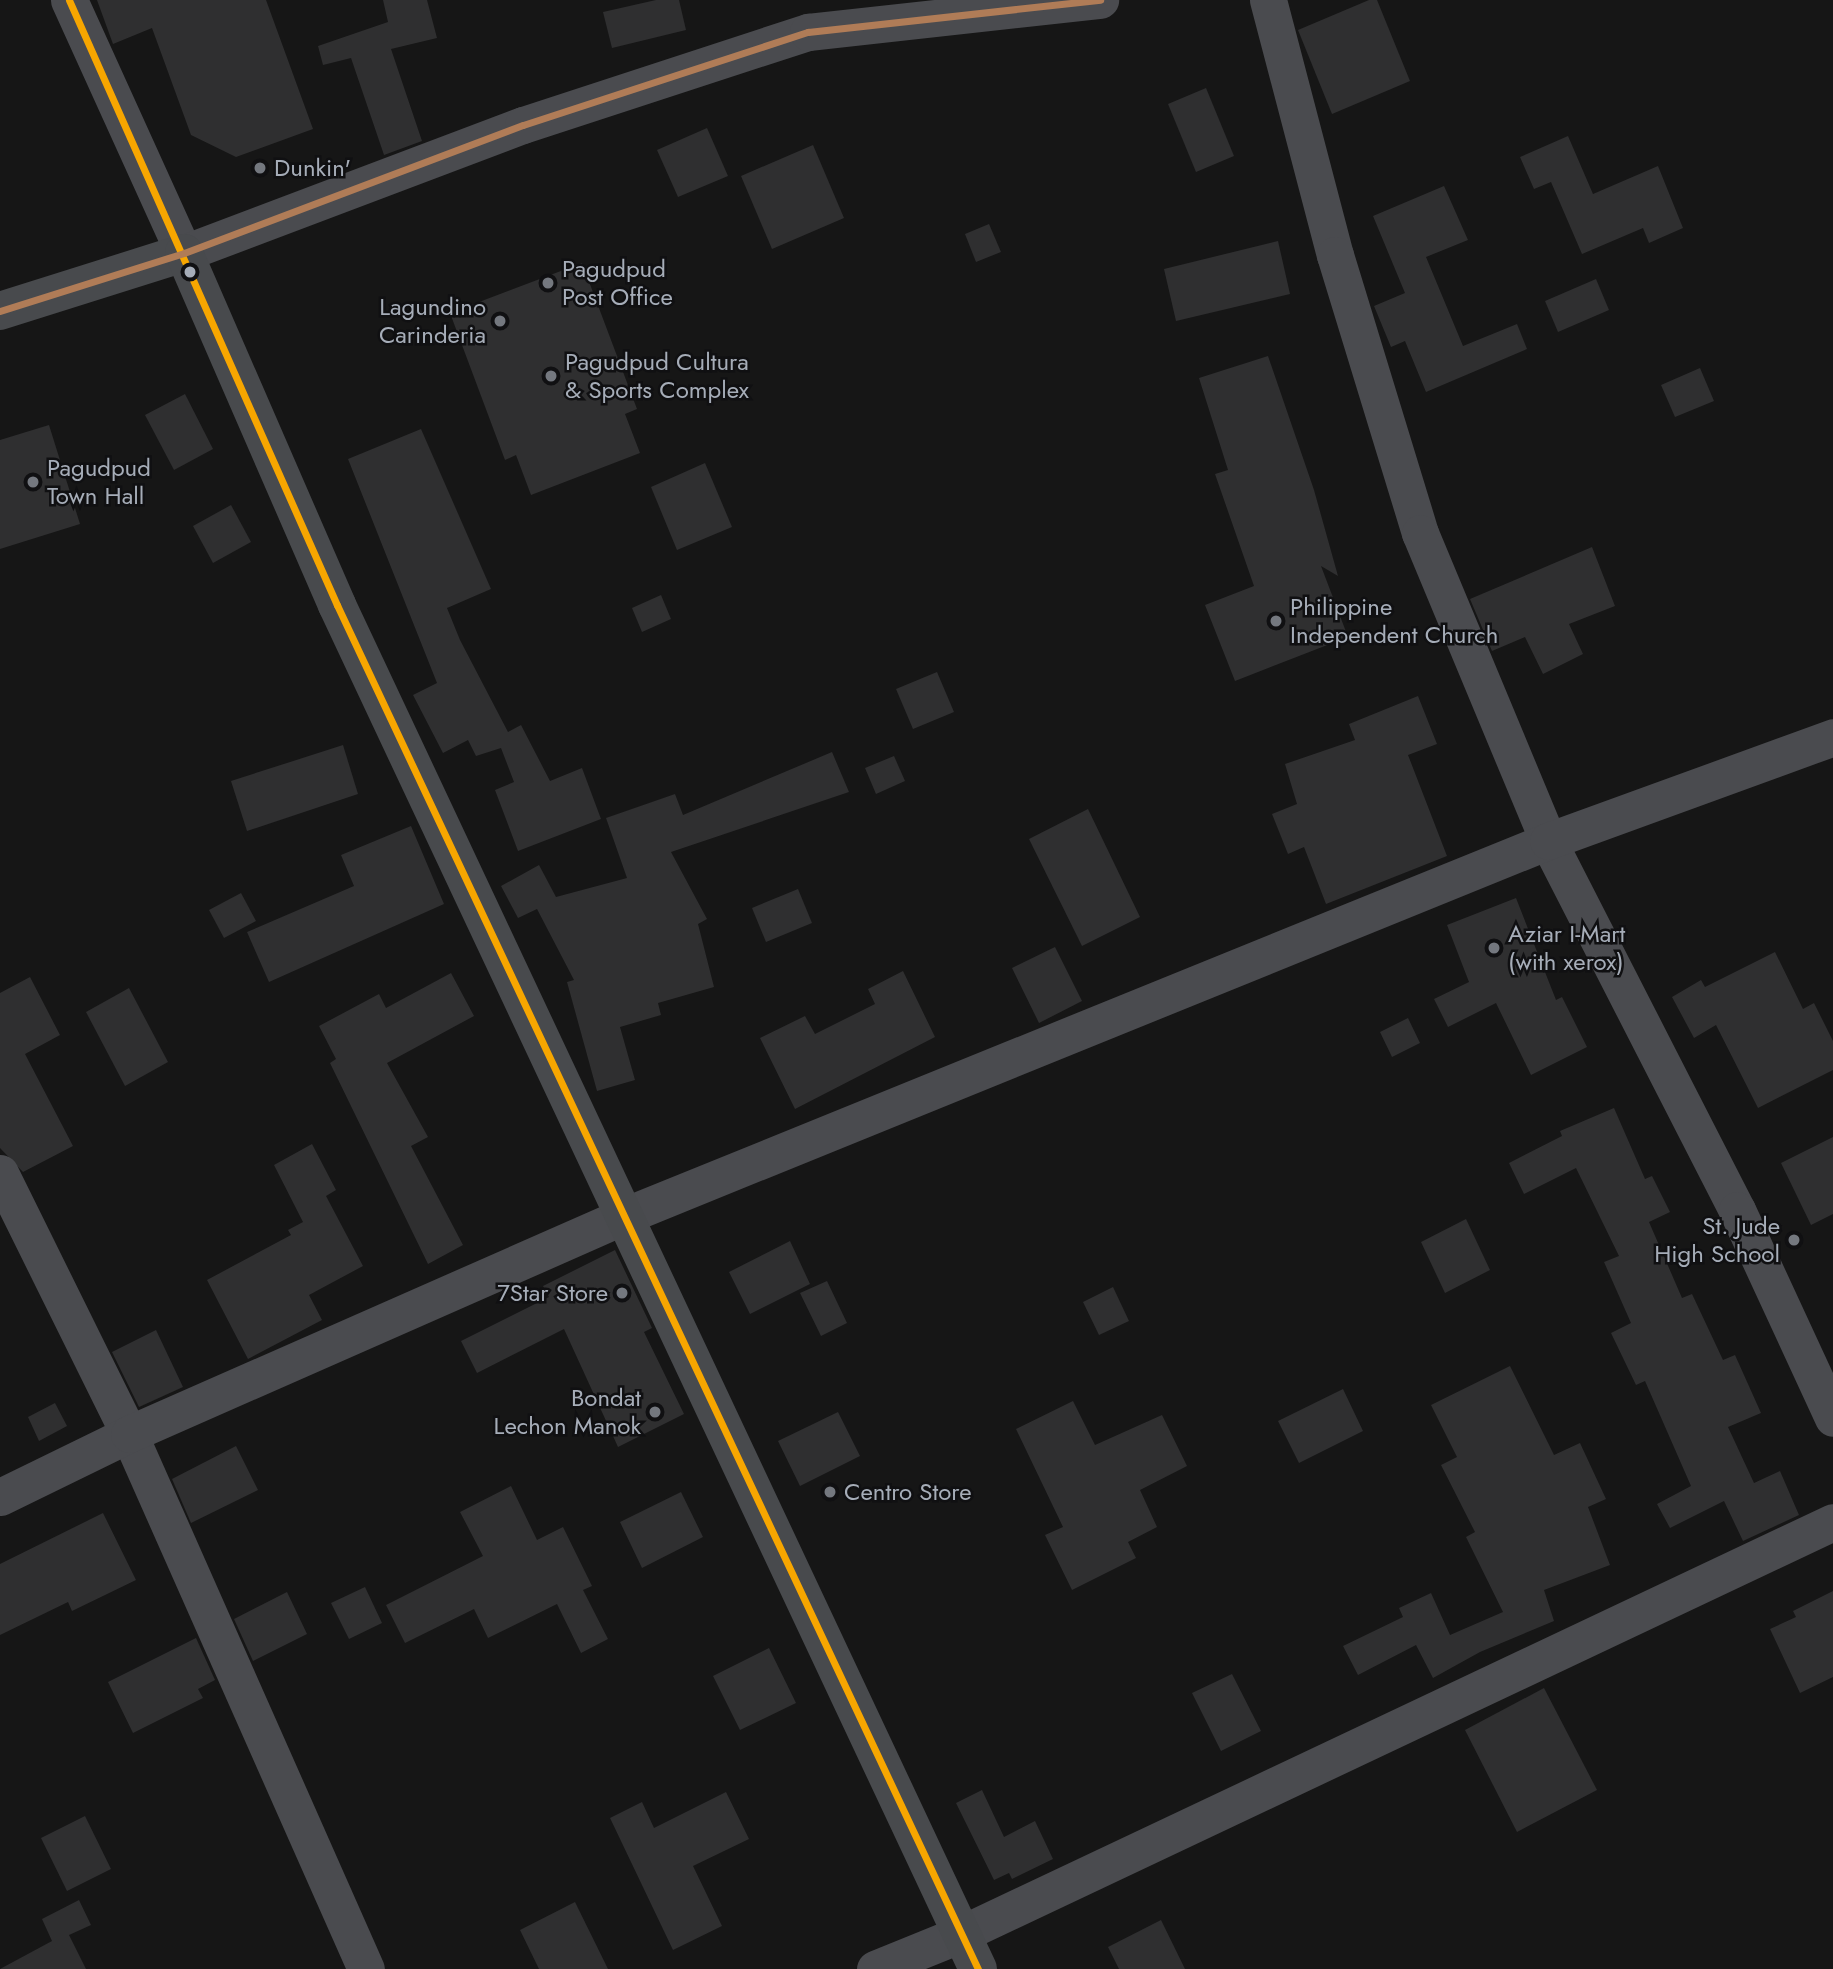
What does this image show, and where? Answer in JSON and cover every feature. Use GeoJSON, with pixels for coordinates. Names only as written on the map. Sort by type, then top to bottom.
{"type":"FeatureCollection","features":[{"type":"Feature","properties":{"kind":"main road"},"geometry":{"type":"LineString","coordinates":[[0,311],[184,253],[337,606],[978,1969]]}},
{"type":"Feature","properties":{"kind":"street"},"geometry":{"type":"LineString","coordinates":[[69,0],[184,253],[523,125],[808,32],[1100,0]]}},
{"type":"Feature","properties":{"kind":"street"},"geometry":{"type":"LineString","coordinates":[[1268,0],[1325,220],[1420,533],[1548,841],[1737,1210],[1833,1418]]}},
{"type":"Feature","properties":{"kind":"street"},"geometry":{"type":"LineString","coordinates":[[0,1497],[129,1434],[624,1216],[1548,841],[1833,737]]}},
{"type":"Feature","properties":{"kind":"street"},"geometry":{"type":"LineString","coordinates":[[0,1173],[129,1434],[366,1969]]}},
{"type":"Feature","properties":{"kind":"street"},"geometry":{"type":"LineString","coordinates":[[875,1969],[961,1934],[1833,1522]]}},
{"type":"Feature","properties":{"kind":"building"},"geometry":{"type":"Polygon","coordinates":[[[97,0],[266,0],[313,129],[236,157],[191,135],[152,28],[113,44],[97,0]]]}},
{"type":"Feature","properties":{"kind":"building"},"geometry":{"type":"Polygon","coordinates":[[[383,0],[427,0],[437,38],[391,49],[422,141],[384,155],[351,58],[323,65],[318,46],[388,22],[383,0]]]}},
{"type":"Feature","properties":{"kind":"building"},"geometry":{"type":"Polygon","coordinates":[[[656,0],[679,0],[686,30],[612,48],[603,12],[656,0]]]}},
{"type":"Feature","properties":{"kind":"building"},"geometry":{"type":"Polygon","coordinates":[[[1369,0],[1377,0],[1410,81],[1332,114],[1298,30],[1369,0]]]}},
{"type":"Feature","properties":{"kind":"building"},"geometry":{"type":"Polygon","coordinates":[[[1206,88],[1234,156],[1196,172],[1168,104],[1206,88]]]}},
{"type":"Feature","properties":{"kind":"building"},"geometry":{"type":"Polygon","coordinates":[[[707,128],[728,176],[678,197],[657,150],[707,128]]]}},
{"type":"Feature","properties":{"kind":"building"},"geometry":{"type":"Polygon","coordinates":[[[1568,136],[1593,194],[1658,166],[1683,228],[1649,243],[1643,228],[1582,254],[1551,182],[1534,189],[1520,157],[1568,136]]]}},
{"type":"Feature","properties":{"kind":"building"},"geometry":{"type":"Polygon","coordinates":[[[813,145],[844,218],[772,249],[741,176],[813,145]]]}},
{"type":"Feature","properties":{"kind":"building"},"geometry":{"type":"Polygon","coordinates":[[[1444,186],[1468,240],[1426,257],[1463,346],[1517,324],[1527,349],[1426,392],[1405,341],[1391,347],[1374,306],[1405,293],[1373,216],[1444,186]]]}},
{"type":"Feature","properties":{"kind":"building"},"geometry":{"type":"Polygon","coordinates":[[[989,224],[1001,252],[976,262],[965,234],[989,224]]]}},
{"type":"Feature","properties":{"kind":"building"},"geometry":{"type":"Polygon","coordinates":[[[1278,241],[1290,294],[1176,321],[1164,269],[1278,241]]]}},
{"type":"Feature","properties":{"kind":"building"},"geometry":{"type":"Polygon","coordinates":[[[582,263],[637,409],[625,414],[640,453],[531,495],[516,455],[505,460],[450,313],[582,263]]]}},
{"type":"Feature","properties":{"kind":"building"},"geometry":{"type":"Polygon","coordinates":[[[1596,279],[1609,310],[1558,332],[1545,301],[1596,279]]]}},
{"type":"Feature","properties":{"kind":"building"},"geometry":{"type":"Polygon","coordinates":[[[1268,356],[1314,490],[1338,576],[1321,566],[1348,637],[1235,681],[1205,605],[1254,586],[1215,474],[1228,470],[1199,378],[1268,356]]]}},
{"type":"Feature","properties":{"kind":"building"},"geometry":{"type":"Polygon","coordinates":[[[1700,368],[1714,401],[1675,417],[1661,385],[1700,368]]]}},
{"type":"Feature","properties":{"kind":"building"},"geometry":{"type":"Polygon","coordinates":[[[185,394],[213,449],[174,470],[145,415],[185,394]]]}},
{"type":"Feature","properties":{"kind":"building","name":"Pagudpud Town Hall"},"geometry":{"type":"Polygon","coordinates":[[[49,425],[80,524],[0,549],[0,440],[49,425]]]}},
{"type":"Feature","properties":{"kind":"building"},"geometry":{"type":"Polygon","coordinates":[[[421,429],[491,589],[447,608],[460,640],[508,732],[521,725],[550,781],[582,768],[601,819],[518,851],[495,790],[514,782],[501,748],[476,756],[468,740],[443,753],[413,695],[437,683],[348,459],[421,429]]]}},
{"type":"Feature","properties":{"kind":"building"},"geometry":{"type":"Polygon","coordinates":[[[705,463],[732,527],[677,550],[651,487],[705,463]]]}},
{"type":"Feature","properties":{"kind":"building"},"geometry":{"type":"Polygon","coordinates":[[[231,505],[251,542],[213,563],[193,526],[231,505]]]}},
{"type":"Feature","properties":{"kind":"building"},"geometry":{"type":"Polygon","coordinates":[[[1592,547],[1615,606],[1569,624],[1583,654],[1543,674],[1525,637],[1492,651],[1470,599],[1592,547]]]}},
{"type":"Feature","properties":{"kind":"building"},"geometry":{"type":"Polygon","coordinates":[[[661,595],[671,619],[642,632],[632,608],[661,595]]]}},
{"type":"Feature","properties":{"kind":"building"},"geometry":{"type":"Polygon","coordinates":[[[937,672],[954,712],[913,729],[896,689],[937,672]]]}},
{"type":"Feature","properties":{"kind":"building"},"geometry":{"type":"Polygon","coordinates":[[[1418,696],[1437,744],[1408,755],[1447,856],[1326,904],[1304,847],[1288,854],[1272,814],[1297,804],[1285,764],[1355,740],[1349,724],[1418,696]]]}},
{"type":"Feature","properties":{"kind":"building"},"geometry":{"type":"Polygon","coordinates":[[[343,745],[358,794],[247,831],[231,781],[343,745]]]}},
{"type":"Feature","properties":{"kind":"building"},"geometry":{"type":"Polygon","coordinates":[[[832,752],[849,792],[671,852],[707,919],[698,924],[714,987],[658,1003],[661,1015],[620,1027],[635,1080],[597,1091],[567,982],[574,980],[537,909],[518,918],[501,886],[539,865],[556,897],[627,878],[606,818],[675,794],[683,815],[832,752]]]}},
{"type":"Feature","properties":{"kind":"building"},"geometry":{"type":"Polygon","coordinates":[[[894,756],[905,781],[876,794],[865,768],[894,756]]]}},
{"type":"Feature","properties":{"kind":"building"},"geometry":{"type":"Polygon","coordinates":[[[1088,809],[1140,917],[1082,946],[1029,839],[1088,809]]]}},
{"type":"Feature","properties":{"kind":"building"},"geometry":{"type":"Polygon","coordinates":[[[411,826],[444,904],[269,982],[247,932],[354,886],[341,855],[411,826]]]}},
{"type":"Feature","properties":{"kind":"building"},"geometry":{"type":"Polygon","coordinates":[[[798,889],[812,923],[766,942],[752,908],[798,889]]]}},
{"type":"Feature","properties":{"kind":"building"},"geometry":{"type":"Polygon","coordinates":[[[241,893],[256,921],[224,938],[209,910],[241,893]]]}},
{"type":"Feature","properties":{"kind":"building"},"geometry":{"type":"Polygon","coordinates":[[[1516,898],[1556,1000],[1562,997],[1587,1047],[1531,1075],[1496,1003],[1448,1027],[1434,999],[1469,982],[1447,925],[1516,898]]]}},
{"type":"Feature","properties":{"kind":"building"},"geometry":{"type":"Polygon","coordinates":[[[1055,947],[1082,1001],[1039,1023],[1012,968],[1055,947]]]}},
{"type":"Feature","properties":{"kind":"building"},"geometry":{"type":"Polygon","coordinates":[[[1775,952],[1803,1009],[1814,1003],[1833,1041],[1833,1070],[1758,1108],[1716,1025],[1694,1038],[1672,997],[1701,980],[1705,987],[1775,952]]]}},
{"type":"Feature","properties":{"kind":"building"},"geometry":{"type":"Polygon","coordinates":[[[903,971],[935,1037],[795,1109],[760,1038],[805,1016],[815,1034],[875,1004],[868,989],[903,971]]]}},
{"type":"Feature","properties":{"kind":"building"},"geometry":{"type":"Polygon","coordinates":[[[451,973],[474,1016],[387,1063],[428,1137],[411,1146],[463,1245],[428,1264],[330,1063],[336,1059],[319,1026],[379,994],[386,1008],[451,973]]]}},
{"type":"Feature","properties":{"kind":"building"},"geometry":{"type":"Polygon","coordinates":[[[30,977],[60,1035],[25,1054],[73,1146],[23,1172],[0,1148],[0,993],[30,977]]]}},
{"type":"Feature","properties":{"kind":"building"},"geometry":{"type":"Polygon","coordinates":[[[129,988],[168,1062],[125,1086],[86,1012],[129,988]]]}},
{"type":"Feature","properties":{"kind":"building"},"geometry":{"type":"Polygon","coordinates":[[[1408,1018],[1420,1043],[1392,1057],[1380,1032],[1408,1018]]]}},
{"type":"Feature","properties":{"kind":"building"},"geometry":{"type":"Polygon","coordinates":[[[1614,1108],[1645,1179],[1652,1176],[1670,1212],[1649,1222],[1682,1298],[1692,1294],[1723,1360],[1735,1355],[1761,1413],[1728,1427],[1754,1483],[1780,1471],[1799,1515],[1743,1541],[1724,1501],[1670,1528],[1657,1504],[1691,1486],[1645,1381],[1636,1385],[1611,1333],[1631,1323],[1604,1262],[1619,1256],[1576,1168],[1524,1194],[1509,1163],[1562,1136],[1560,1131],[1614,1108]]]}},
{"type":"Feature","properties":{"kind":"building"},"geometry":{"type":"Polygon","coordinates":[[[1833,1137],[1833,1214],[1811,1225],[1781,1163],[1833,1137]]]}},
{"type":"Feature","properties":{"kind":"building"},"geometry":{"type":"Polygon","coordinates":[[[312,1144],[336,1190],[326,1196],[363,1266],[309,1295],[322,1320],[248,1359],[207,1280],[291,1235],[288,1230],[303,1222],[274,1165],[312,1144]]]}},
{"type":"Feature","properties":{"kind":"building"},"geometry":{"type":"Polygon","coordinates":[[[1466,1219],[1490,1270],[1445,1293],[1421,1242],[1466,1219]]]}},
{"type":"Feature","properties":{"kind":"building"},"geometry":{"type":"Polygon","coordinates":[[[790,1241],[810,1284],[750,1314],[729,1272],[790,1241]]]}},
{"type":"Feature","properties":{"kind":"building"},"geometry":{"type":"Polygon","coordinates":[[[615,1250],[652,1328],[644,1332],[684,1414],[618,1447],[564,1329],[477,1373],[461,1341],[549,1297],[543,1286],[615,1250]]]}},
{"type":"Feature","properties":{"kind":"building"},"geometry":{"type":"Polygon","coordinates":[[[827,1281],[847,1323],[821,1336],[800,1293],[827,1281]]]}},
{"type":"Feature","properties":{"kind":"building"},"geometry":{"type":"Polygon","coordinates":[[[1113,1287],[1129,1321],[1099,1335],[1083,1302],[1113,1287]]]}},
{"type":"Feature","properties":{"kind":"building"},"geometry":{"type":"Polygon","coordinates":[[[156,1330],[183,1387],[139,1407],[112,1352],[156,1330]]]}},
{"type":"Feature","properties":{"kind":"building"},"geometry":{"type":"Polygon","coordinates":[[[1510,1366],[1554,1455],[1580,1443],[1606,1499],[1588,1507],[1610,1565],[1544,1590],[1554,1621],[1480,1652],[1433,1678],[1416,1645],[1358,1675],[1343,1646],[1403,1617],[1399,1608],[1431,1593],[1450,1635],[1503,1612],[1466,1537],[1475,1532],[1441,1465],[1457,1457],[1431,1405],[1510,1366]]]}},
{"type":"Feature","properties":{"kind":"building"},"geometry":{"type":"Polygon","coordinates":[[[1343,1389],[1363,1431],[1299,1463],[1278,1421],[1343,1389]]]}},
{"type":"Feature","properties":{"kind":"building"},"geometry":{"type":"Polygon","coordinates":[[[1073,1401],[1095,1445],[1162,1415],[1187,1466],[1140,1490],[1157,1527],[1128,1542],[1136,1558],[1072,1590],[1045,1535],[1063,1527],[1016,1429],[1073,1401]]]}},
{"type":"Feature","properties":{"kind":"building"},"geometry":{"type":"Polygon","coordinates":[[[55,1403],[67,1426],[39,1441],[28,1417],[55,1403]]]}},
{"type":"Feature","properties":{"kind":"building"},"geometry":{"type":"Polygon","coordinates":[[[838,1412],[860,1456],[800,1486],[778,1441],[838,1412]]]}},
{"type":"Feature","properties":{"kind":"building"},"geometry":{"type":"Polygon","coordinates":[[[236,1446],[258,1490],[191,1523],[172,1479],[236,1446]]]}},
{"type":"Feature","properties":{"kind":"building"},"geometry":{"type":"Polygon","coordinates":[[[511,1486],[537,1540],[563,1527],[592,1586],[583,1590],[608,1639],[581,1653],[557,1604],[488,1638],[474,1609],[405,1643],[386,1605],[483,1556],[460,1512],[511,1486]]]}},
{"type":"Feature","properties":{"kind":"building"},"geometry":{"type":"Polygon","coordinates":[[[681,1492],[703,1537],[642,1568],[620,1522],[681,1492]]]}},
{"type":"Feature","properties":{"kind":"building"},"geometry":{"type":"Polygon","coordinates":[[[103,1513],[136,1580],[72,1611],[68,1602],[0,1635],[0,1564],[103,1513]]]}},
{"type":"Feature","properties":{"kind":"building"},"geometry":{"type":"Polygon","coordinates":[[[365,1587],[382,1623],[349,1639],[331,1603],[365,1587]]]}},
{"type":"Feature","properties":{"kind":"building"},"geometry":{"type":"Polygon","coordinates":[[[1833,1591],[1833,1677],[1800,1693],[1770,1629],[1796,1617],[1793,1611],[1833,1591]]]}},
{"type":"Feature","properties":{"kind":"building"},"geometry":{"type":"Polygon","coordinates":[[[287,1592],[307,1634],[253,1661],[234,1619],[287,1592]]]}},
{"type":"Feature","properties":{"kind":"building"},"geometry":{"type":"Polygon","coordinates":[[[196,1638],[215,1680],[198,1689],[203,1698],[133,1733],[108,1682],[196,1638]]]}},
{"type":"Feature","properties":{"kind":"building"},"geometry":{"type":"Polygon","coordinates":[[[769,1648],[796,1703],[740,1730],[713,1676],[769,1648]]]}},
{"type":"Feature","properties":{"kind":"building"},"geometry":{"type":"Polygon","coordinates":[[[1232,1674],[1261,1731],[1221,1751],[1192,1693],[1232,1674]]]}},
{"type":"Feature","properties":{"kind":"building"},"geometry":{"type":"Polygon","coordinates":[[[1544,1688],[1597,1790],[1517,1832],[1465,1730],[1544,1688]]]}},
{"type":"Feature","properties":{"kind":"building"},"geometry":{"type":"Polygon","coordinates":[[[982,1790],[1004,1837],[1035,1821],[1053,1859],[1012,1879],[1009,1873],[994,1880],[956,1803],[982,1790]]]}},
{"type":"Feature","properties":{"kind":"building"},"geometry":{"type":"Polygon","coordinates":[[[726,1792],[749,1839],[693,1866],[722,1926],[673,1950],[610,1818],[642,1802],[654,1828],[726,1792]]]}},
{"type":"Feature","properties":{"kind":"building"},"geometry":{"type":"Polygon","coordinates":[[[85,1816],[111,1869],[67,1891],[41,1838],[85,1816]]]}},
{"type":"Feature","properties":{"kind":"building"},"geometry":{"type":"Polygon","coordinates":[[[79,1900],[91,1925],[69,1935],[86,1969],[0,1969],[52,1941],[42,1919],[79,1900]]]}},
{"type":"Feature","properties":{"kind":"building"},"geometry":{"type":"Polygon","coordinates":[[[575,1902],[608,1969],[539,1969],[520,1930],[575,1902]]]}},
{"type":"Feature","properties":{"kind":"building"},"geometry":{"type":"Polygon","coordinates":[[[1161,1920],[1185,1969],[1119,1969],[1108,1947],[1161,1920]]]}},
{"type":"Feature","properties":{"kind":"transit line"},"geometry":{"type":"LineString","coordinates":[[69,0],[337,605],[978,1969]]}},
{"type":"Feature","properties":{"kind":"transit line"},"geometry":{"type":"LineString","coordinates":[[0,311],[184,253],[523,125],[808,32],[1100,0]]}},
{"type":"Feature","properties":{"kind":"place","name":"Dunkin'"},"geometry":{"type":"Point","coordinates":[260,168]}},
{"type":"Feature","properties":{"kind":"place","name":"Pagudpud Post Office"},"geometry":{"type":"Point","coordinates":[548,283]}},
{"type":"Feature","properties":{"kind":"place","name":"Lagundino Carinderia"},"geometry":{"type":"Point","coordinates":[500,321]}},
{"type":"Feature","properties":{"kind":"place","name":"Pagudpud Cultura & Sports Complex"},"geometry":{"type":"Point","coordinates":[551,376]}},
{"type":"Feature","properties":{"kind":"place","name":"Pagudpud Town Hall"},"geometry":{"type":"Point","coordinates":[33,482]}},
{"type":"Feature","properties":{"kind":"place","name":"Philippine Independent Church"},"geometry":{"type":"Point","coordinates":[1276,621]}},
{"type":"Feature","properties":{"kind":"place","name":"Aziar I-Mart (with xerox)"},"geometry":{"type":"Point","coordinates":[1494,948]}},
{"type":"Feature","properties":{"kind":"place","name":"St. Jude High School"},"geometry":{"type":"Point","coordinates":[1794,1240]}},
{"type":"Feature","properties":{"kind":"place","name":"7Star Store"},"geometry":{"type":"Point","coordinates":[622,1293]}},
{"type":"Feature","properties":{"kind":"place","name":"Bondat Lechon Manok"},"geometry":{"type":"Point","coordinates":[655,1412]}},
{"type":"Feature","properties":{"kind":"place","name":"Centro Store"},"geometry":{"type":"Point","coordinates":[830,1492]}}]}
